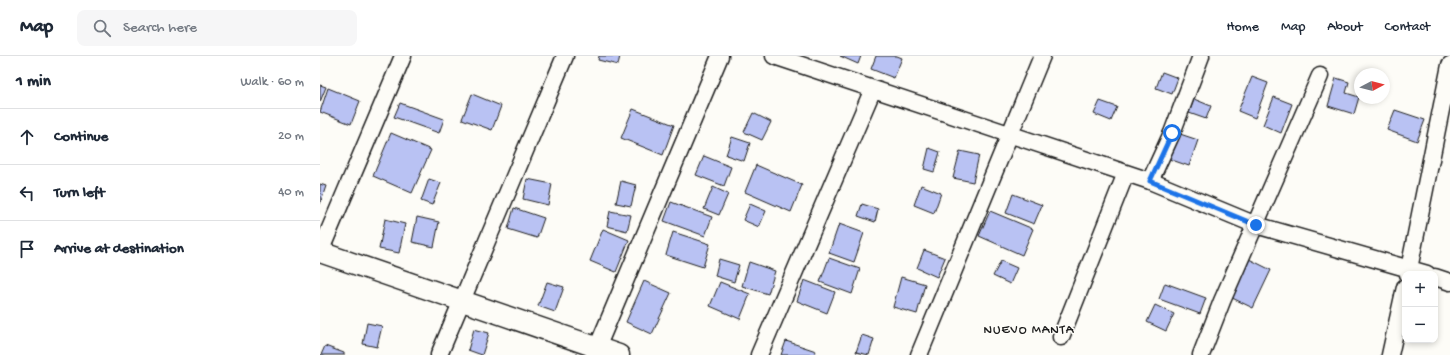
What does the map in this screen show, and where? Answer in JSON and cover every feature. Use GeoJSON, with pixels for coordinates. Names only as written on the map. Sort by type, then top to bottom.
{"type":"FeatureCollection","features":[{"type":"Feature","properties":{"kind":"street"},"geometry":{"type":"LineString","coordinates":[[403,56],[320,252],[462,301],[595,351],[619,355]]}},
{"type":"Feature","properties":{"kind":"street"},"geometry":{"type":"LineString","coordinates":[[439,355],[565,56]]}},
{"type":"Feature","properties":{"kind":"street"},"geometry":{"type":"LineString","coordinates":[[595,351],[720,56]]}},
{"type":"Feature","properties":{"kind":"street"},"geometry":{"type":"LineString","coordinates":[[774,56],[1150,181],[1256,225],[1408,271],[1450,65]]}},
{"type":"Feature","properties":{"kind":"street"},"geometry":{"type":"LineString","coordinates":[[919,355],[1042,56]]}},
{"type":"Feature","properties":{"kind":"street"},"geometry":{"type":"LineString","coordinates":[[1150,181],[1172,133],[1201,56]]}},
{"type":"Feature","properties":{"kind":"street"},"geometry":{"type":"LineString","coordinates":[[1201,355],[1222,301],[1320,76]]}},
{"type":"Feature","properties":{"kind":"street"},"geometry":{"type":"LineString","coordinates":[[759,355],[873,89]]}},
{"type":"Feature","properties":{"kind":"street"},"geometry":{"type":"LineString","coordinates":[[1060,337],[1126,173]]}},
{"type":"Feature","properties":{"kind":"street"},"geometry":{"type":"LineString","coordinates":[[1438,278],[1450,282]]}},
{"type":"Feature","properties":{"kind":"street"},"geometry":{"type":"LineString","coordinates":[[1390,355],[1402,301]]}},
{"type":"Feature","properties":{"kind":"building"},"geometry":{"type":"Polygon","coordinates":[[[599,56],[620,56],[618,65],[598,60],[599,56]]]}},
{"type":"Feature","properties":{"kind":"building"},"geometry":{"type":"Polygon","coordinates":[[[840,56],[861,56],[858,64],[840,56]]]}},
{"type":"Feature","properties":{"kind":"building"},"geometry":{"type":"Polygon","coordinates":[[[876,56],[897,56],[902,58],[894,78],[871,69],[876,56]]]}},
{"type":"Feature","properties":{"kind":"building"},"geometry":{"type":"Polygon","coordinates":[[[1162,72],[1178,78],[1172,94],[1156,88],[1162,72]]]}},
{"type":"Feature","properties":{"kind":"building"},"geometry":{"type":"Polygon","coordinates":[[[1252,77],[1268,83],[1255,118],[1238,111],[1252,77]]]}},
{"type":"Feature","properties":{"kind":"building"},"geometry":{"type":"Polygon","coordinates":[[[1336,78],[1349,82],[1346,93],[1354,95],[1354,104],[1357,104],[1354,114],[1328,106],[1336,78]]]}},
{"type":"Feature","properties":{"kind":"building"},"geometry":{"type":"Polygon","coordinates":[[[320,85],[326,87],[320,102],[320,85]]]}},
{"type":"Feature","properties":{"kind":"building"},"geometry":{"type":"Polygon","coordinates":[[[328,88],[360,101],[351,124],[320,112],[328,88]]]}},
{"type":"Feature","properties":{"kind":"building"},"geometry":{"type":"Polygon","coordinates":[[[472,94],[501,106],[492,130],[462,119],[472,94]]]}},
{"type":"Feature","properties":{"kind":"building"},"geometry":{"type":"Polygon","coordinates":[[[1274,97],[1292,104],[1281,133],[1263,125],[1274,97]]]}},
{"type":"Feature","properties":{"kind":"building"},"geometry":{"type":"Polygon","coordinates":[[[1194,99],[1211,106],[1206,119],[1189,113],[1194,99]]]}},
{"type":"Feature","properties":{"kind":"building"},"geometry":{"type":"Polygon","coordinates":[[[1100,101],[1117,107],[1111,121],[1094,114],[1100,101]]]}},
{"type":"Feature","properties":{"kind":"building"},"geometry":{"type":"Polygon","coordinates":[[[400,103],[444,119],[439,133],[394,117],[400,103]]]}},
{"type":"Feature","properties":{"kind":"building"},"geometry":{"type":"Polygon","coordinates":[[[633,109],[674,125],[663,155],[621,138],[633,109]]]}},
{"type":"Feature","properties":{"kind":"building"},"geometry":{"type":"Polygon","coordinates":[[[1395,110],[1425,120],[1417,141],[1387,130],[1395,110]]]}},
{"type":"Feature","properties":{"kind":"building"},"geometry":{"type":"Polygon","coordinates":[[[753,113],[771,122],[762,140],[744,132],[753,113]]]}},
{"type":"Feature","properties":{"kind":"building"},"geometry":{"type":"Polygon","coordinates":[[[391,133],[431,150],[412,193],[373,176],[391,133]]]}},
{"type":"Feature","properties":{"kind":"building"},"geometry":{"type":"Polygon","coordinates":[[[1177,133],[1198,140],[1189,166],[1169,159],[1177,133]]]}},
{"type":"Feature","properties":{"kind":"building"},"geometry":{"type":"Polygon","coordinates":[[[732,137],[750,143],[744,161],[726,155],[732,137]]]}},
{"type":"Feature","properties":{"kind":"building"},"geometry":{"type":"Polygon","coordinates":[[[929,148],[940,152],[934,172],[924,169],[929,148]]]}},
{"type":"Feature","properties":{"kind":"building"},"geometry":{"type":"Polygon","coordinates":[[[960,151],[979,155],[973,182],[953,178],[960,151]]]}},
{"type":"Feature","properties":{"kind":"building"},"geometry":{"type":"Polygon","coordinates":[[[704,156],[731,167],[724,186],[696,175],[704,156]]]}},
{"type":"Feature","properties":{"kind":"building"},"geometry":{"type":"Polygon","coordinates":[[[756,165],[802,185],[791,212],[745,192],[756,165]]]}},
{"type":"Feature","properties":{"kind":"building"},"geometry":{"type":"Polygon","coordinates":[[[429,179],[441,183],[432,205],[421,201],[429,179]]]}},
{"type":"Feature","properties":{"kind":"building"},"geometry":{"type":"Polygon","coordinates":[[[527,179],[552,184],[548,205],[523,199],[527,179]]]}},
{"type":"Feature","properties":{"kind":"building"},"geometry":{"type":"Polygon","coordinates":[[[621,181],[636,185],[631,206],[616,203],[621,181]]]}},
{"type":"Feature","properties":{"kind":"building"},"geometry":{"type":"Polygon","coordinates":[[[320,184],[326,186],[320,204],[320,184]]]}},
{"type":"Feature","properties":{"kind":"building"},"geometry":{"type":"Polygon","coordinates":[[[921,185],[941,193],[934,213],[914,205],[921,185]]]}},
{"type":"Feature","properties":{"kind":"building"},"geometry":{"type":"Polygon","coordinates":[[[713,187],[728,194],[719,215],[704,209],[713,187]]]}},
{"type":"Feature","properties":{"kind":"building"},"geometry":{"type":"Polygon","coordinates":[[[1013,194],[1042,205],[1034,224],[1006,213],[1013,194]]]}},
{"type":"Feature","properties":{"kind":"building"},"geometry":{"type":"Polygon","coordinates":[[[671,202],[712,217],[705,236],[664,221],[671,202]]]}},
{"type":"Feature","properties":{"kind":"building"},"geometry":{"type":"Polygon","coordinates":[[[750,204],[766,211],[759,227],[743,220],[750,204]]]}},
{"type":"Feature","properties":{"kind":"building"},"geometry":{"type":"Polygon","coordinates":[[[862,204],[878,209],[875,222],[858,216],[862,204]]]}},
{"type":"Feature","properties":{"kind":"building"},"geometry":{"type":"Polygon","coordinates":[[[514,208],[544,218],[537,238],[508,229],[514,208]]]}},
{"type":"Feature","properties":{"kind":"building"},"geometry":{"type":"Polygon","coordinates":[[[610,211],[631,215],[627,231],[607,226],[610,211]]]}},
{"type":"Feature","properties":{"kind":"building"},"geometry":{"type":"Polygon","coordinates":[[[990,211],[1033,229],[1022,255],[979,236],[990,211]]]}},
{"type":"Feature","properties":{"kind":"building"},"geometry":{"type":"Polygon","coordinates":[[[417,217],[439,222],[434,247],[412,242],[417,217]]]}},
{"type":"Feature","properties":{"kind":"building"},"geometry":{"type":"Polygon","coordinates":[[[385,219],[405,224],[399,253],[379,249],[385,219]]]}},
{"type":"Feature","properties":{"kind":"building"},"geometry":{"type":"Polygon","coordinates":[[[839,224],[864,233],[854,262],[829,253],[839,224]]]}},
{"type":"Feature","properties":{"kind":"building"},"geometry":{"type":"Polygon","coordinates":[[[603,229],[629,240],[616,272],[590,261],[603,229]]]}},
{"type":"Feature","properties":{"kind":"building"},"geometry":{"type":"Polygon","coordinates":[[[673,232],[710,244],[703,267],[666,255],[673,232]]]}},
{"type":"Feature","properties":{"kind":"building"},"geometry":{"type":"Polygon","coordinates":[[[924,250],[945,258],[937,277],[917,268],[924,250]]]}},
{"type":"Feature","properties":{"kind":"building"},"geometry":{"type":"Polygon","coordinates":[[[829,258],[860,269],[852,294],[820,282],[829,258]]]}},
{"type":"Feature","properties":{"kind":"building"},"geometry":{"type":"Polygon","coordinates":[[[1247,258],[1271,270],[1253,308],[1228,296],[1247,258]]]}},
{"type":"Feature","properties":{"kind":"building"},"geometry":{"type":"Polygon","coordinates":[[[719,259],[739,265],[734,282],[715,276],[719,259]]]}},
{"type":"Feature","properties":{"kind":"building"},"geometry":{"type":"Polygon","coordinates":[[[1001,261],[1017,268],[1010,284],[993,276],[1001,261]]]}},
{"type":"Feature","properties":{"kind":"building"},"geometry":{"type":"Polygon","coordinates":[[[749,262],[775,271],[768,294],[742,286],[749,262]]]}},
{"type":"Feature","properties":{"kind":"building"},"geometry":{"type":"Polygon","coordinates":[[[901,277],[925,284],[917,314],[893,307],[901,277]]]}},
{"type":"Feature","properties":{"kind":"building"},"geometry":{"type":"Polygon","coordinates":[[[804,280],[835,292],[827,313],[797,301],[804,280]]]}},
{"type":"Feature","properties":{"kind":"building"},"geometry":{"type":"Polygon","coordinates":[[[644,281],[671,293],[652,334],[626,322],[644,281]]]}},
{"type":"Feature","properties":{"kind":"building"},"geometry":{"type":"Polygon","coordinates":[[[547,282],[564,287],[555,312],[538,306],[547,282]]]}},
{"type":"Feature","properties":{"kind":"building"},"geometry":{"type":"Polygon","coordinates":[[[720,282],[750,294],[740,319],[710,306],[720,282]]]}},
{"type":"Feature","properties":{"kind":"building"},"geometry":{"type":"Polygon","coordinates":[[[1165,283],[1206,298],[1200,314],[1159,299],[1165,283]]]}},
{"type":"Feature","properties":{"kind":"building"},"geometry":{"type":"Polygon","coordinates":[[[1155,305],[1174,314],[1166,331],[1147,322],[1155,305]]]}},
{"type":"Feature","properties":{"kind":"building"},"geometry":{"type":"Polygon","coordinates":[[[367,323],[382,326],[377,347],[363,344],[367,323]]]}},
{"type":"Feature","properties":{"kind":"building"},"geometry":{"type":"Polygon","coordinates":[[[474,329],[489,333],[482,355],[468,350],[474,329]]]}},
{"type":"Feature","properties":{"kind":"building"},"geometry":{"type":"Polygon","coordinates":[[[862,335],[874,339],[869,355],[856,352],[862,335]]]}},
{"type":"Feature","properties":{"kind":"building"},"geometry":{"type":"Polygon","coordinates":[[[786,341],[816,351],[814,355],[781,355],[786,341]]]}},
{"type":"Feature","properties":{"kind":"building"},"geometry":{"type":"Polygon","coordinates":[[[325,346],[344,353],[344,355],[321,355],[325,346]]]}},
{"type":"Feature","properties":{"kind":"district","name":"NUEVO MANTA"},"geometry":{"type":"Point","coordinates":[1029,328]}},
{"type":"Feature","properties":{"kind":"route"},"geometry":{"type":"LineString","coordinates":[[1172,133],[1150,181],[1256,225]]}}]}
